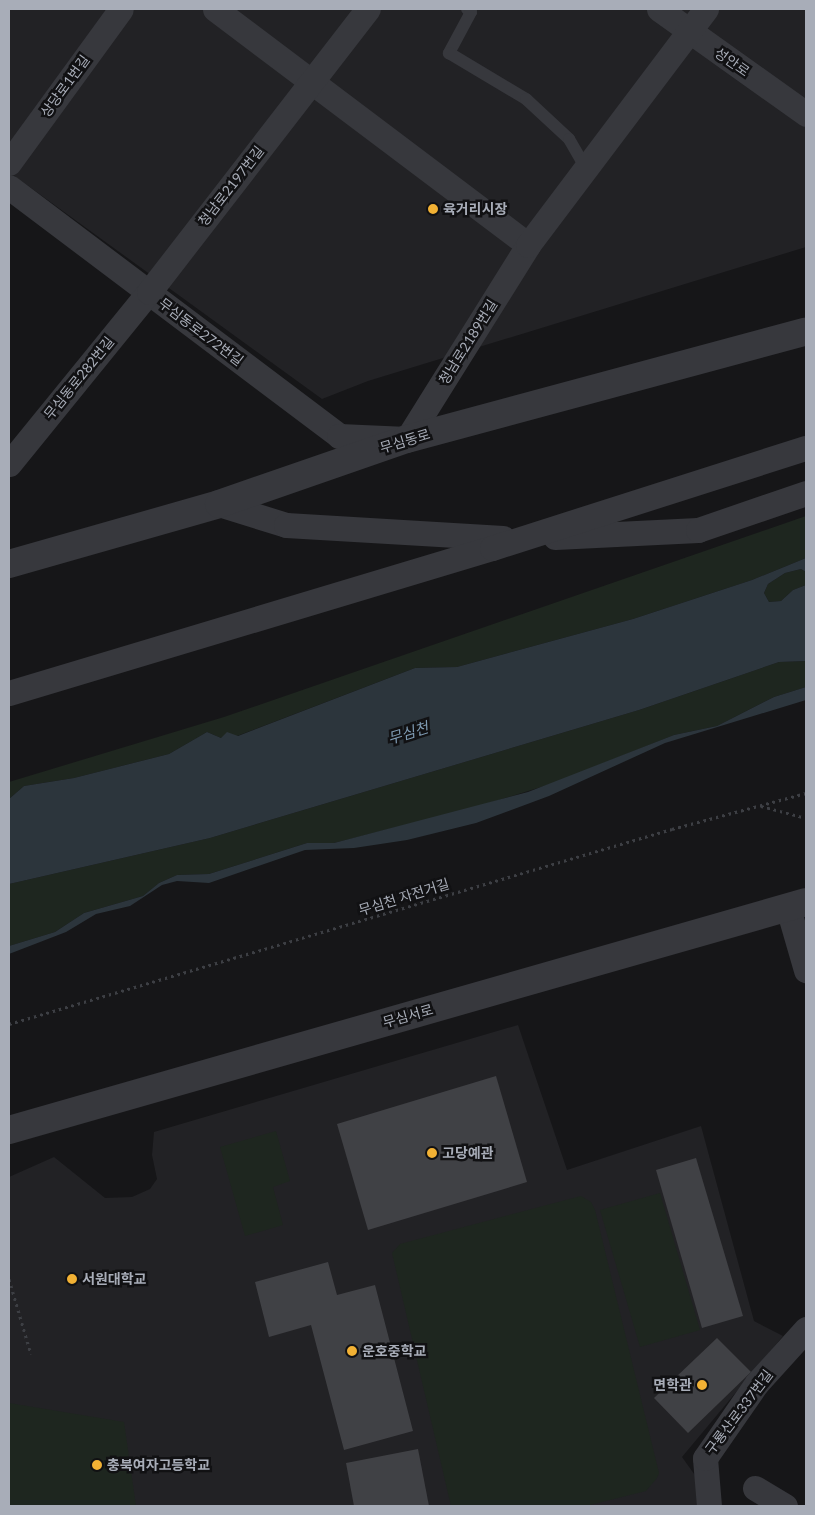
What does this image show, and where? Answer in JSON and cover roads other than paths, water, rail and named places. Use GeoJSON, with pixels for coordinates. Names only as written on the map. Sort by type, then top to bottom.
{"type":"FeatureCollection","features":[{"type":"Feature","properties":{"kind":"street","name":"상당로1번길"},"geometry":{"type":"LineString","coordinates":[[9,163],[121,9]]}},
{"type":"Feature","properties":{"kind":"street"},"geometry":{"type":"LineString","coordinates":[[215,9],[314,80],[528,245]]}},
{"type":"Feature","properties":{"kind":"street","name":"청남로2197번길"},"geometry":{"type":"LineString","coordinates":[[149,292],[368,9]]}},
{"type":"Feature","properties":{"kind":"street","name":"성안로"},"geometry":{"type":"LineString","coordinates":[[659,9],[806,114]]}},
{"type":"Feature","properties":{"kind":"street","name":"청남로2189번길"},"geometry":{"type":"LineString","coordinates":[[407,439],[528,245],[706,9]]}},
{"type":"Feature","properties":{"kind":"street","name":"무심동로272번길"},"geometry":{"type":"LineString","coordinates":[[9,186],[339,436],[407,439]]}},
{"type":"Feature","properties":{"kind":"street","name":"무심동로282번길"},"geometry":{"type":"LineString","coordinates":[[9,464],[149,292]]}},
{"type":"Feature","properties":{"kind":"street","name":"무심동로"},"geometry":{"type":"LineString","coordinates":[[9,564],[219,504],[407,439],[806,331]]}},
{"type":"Feature","properties":{"kind":"street"},"geometry":{"type":"LineString","coordinates":[[9,693],[519,539],[806,448]]}},
{"type":"Feature","properties":{"kind":"street"},"geometry":{"type":"LineString","coordinates":[[219,504],[286,525],[519,539],[698,530],[806,493]]}},
{"type":"Feature","properties":{"kind":"street"},"geometry":{"type":"LineString","coordinates":[[797,905],[806,970]]}},
{"type":"Feature","properties":{"kind":"street","name":"무심서로"},"geometry":{"type":"LineString","coordinates":[[9,1130],[797,905]]}},
{"type":"Feature","properties":{"kind":"street","name":"구룡산로337번길"},"geometry":{"type":"LineString","coordinates":[[709,1506],[705,1458],[757,1384],[806,1329]]}},
{"type":"Feature","properties":{"kind":"street"},"geometry":{"type":"LineString","coordinates":[[755,1488],[785,1506]]}},
{"type":"Feature","properties":{"kind":"lane"},"geometry":{"type":"LineString","coordinates":[[466,9],[471,12],[449,53],[526,99],[569,139],[586,168]]}},
{"type":"Feature","properties":{"kind":"water","name":"무심천"},"geometry":{"type":"Polygon","coordinates":[[[806,558],[806,572],[801,569],[785,573],[768,584],[764,593],[769,602],[781,601],[793,590],[806,585],[806,661],[779,662],[639,710],[210,838],[9,884],[9,799],[24,786],[74,778],[169,754],[207,732],[221,738],[227,732],[238,736],[415,668],[457,667],[633,619],[752,580],[806,558]]]}},
{"type":"Feature","properties":{"kind":"water"},"geometry":{"type":"Polygon","coordinates":[[[806,687],[806,700],[665,743],[549,796],[476,823],[407,840],[354,848],[305,850],[209,883],[177,881],[162,885],[130,906],[96,914],[66,932],[9,954],[9,946],[55,932],[84,913],[143,896],[159,883],[177,875],[209,874],[307,843],[334,843],[528,792],[674,735],[717,726],[774,697],[806,687]]]}},
{"type":"Feature","properties":{"kind":"place","name":"육거리시장"},"geometry":{"type":"Point","coordinates":[433,209]}},
{"type":"Feature","properties":{"kind":"place","name":"고당예관"},"geometry":{"type":"Point","coordinates":[432,1153]}},
{"type":"Feature","properties":{"kind":"place","name":"서원대학교"},"geometry":{"type":"Point","coordinates":[72,1279]}},
{"type":"Feature","properties":{"kind":"place","name":"운호중학교"},"geometry":{"type":"Point","coordinates":[352,1351]}},
{"type":"Feature","properties":{"kind":"place","name":"면학관"},"geometry":{"type":"Point","coordinates":[702,1385]}},
{"type":"Feature","properties":{"kind":"place","name":"충북여자고등학교"},"geometry":{"type":"Point","coordinates":[97,1465]}}]}
